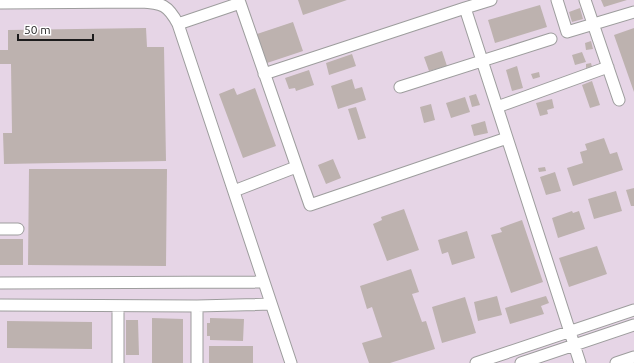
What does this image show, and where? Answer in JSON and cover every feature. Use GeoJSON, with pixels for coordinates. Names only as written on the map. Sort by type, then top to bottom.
{"type":"FeatureCollection","features":[{"type":"Feature","properties":{"kind":"street"},"geometry":{"type":"LineString","coordinates":[[264,74],[491,0]]}},
{"type":"Feature","properties":{"kind":"street"},"geometry":{"type":"LineString","coordinates":[[557,0],[567,32],[634,12]]}},
{"type":"Feature","properties":{"kind":"street"},"geometry":{"type":"LineString","coordinates":[[585,0],[619,100]]}},
{"type":"Feature","properties":{"kind":"street"},"geometry":{"type":"LineString","coordinates":[[0,3],[157,3],[171,10],[178,24],[291,363]]}},
{"type":"Feature","properties":{"kind":"street"},"geometry":{"type":"LineString","coordinates":[[178,24],[240,3],[310,206],[507,138]]}},
{"type":"Feature","properties":{"kind":"street"},"geometry":{"type":"LineString","coordinates":[[465,8],[580,363]]}},
{"type":"Feature","properties":{"kind":"street"},"geometry":{"type":"LineString","coordinates":[[400,87],[551,39]]}},
{"type":"Feature","properties":{"kind":"street"},"geometry":{"type":"LineString","coordinates":[[497,107],[608,68]]}},
{"type":"Feature","properties":{"kind":"street"},"geometry":{"type":"LineString","coordinates":[[234,191],[296,167]]}},
{"type":"Feature","properties":{"kind":"street"},"geometry":{"type":"LineString","coordinates":[[0,229],[18,229]]}},
{"type":"Feature","properties":{"kind":"street"},"geometry":{"type":"LineString","coordinates":[[0,283],[264,282]]}},
{"type":"Feature","properties":{"kind":"street"},"geometry":{"type":"LineString","coordinates":[[0,305],[197,306],[271,304]]}},
{"type":"Feature","properties":{"kind":"street"},"geometry":{"type":"LineString","coordinates":[[118,306],[118,363]]}},
{"type":"Feature","properties":{"kind":"street"},"geometry":{"type":"LineString","coordinates":[[197,306],[197,363]]}},
{"type":"Feature","properties":{"kind":"street"},"geometry":{"type":"LineString","coordinates":[[482,362],[634,310]]}},
{"type":"Feature","properties":{"kind":"street"},"geometry":{"type":"LineString","coordinates":[[520,363],[634,325]]}},
{"type":"Feature","properties":{"kind":"street"},"geometry":{"type":"LineString","coordinates":[[616,363],[634,357]]}},
{"type":"Feature","properties":{"kind":"shaded area"},"geometry":{"type":"Polygon","coordinates":[[[0,0],[634,0],[634,363],[0,363],[0,0]]]}},
{"type":"Feature","properties":{"kind":"building"},"geometry":{"type":"Polygon","coordinates":[[[298,0],[347,0],[303,15],[298,0]]]}},
{"type":"Feature","properties":{"kind":"building"},"geometry":{"type":"Polygon","coordinates":[[[601,0],[627,0],[604,7],[601,0]]]}},
{"type":"Feature","properties":{"kind":"building"},"geometry":{"type":"Polygon","coordinates":[[[540,5],[547,27],[495,43],[488,20],[540,5]]]}},
{"type":"Feature","properties":{"kind":"building"},"geometry":{"type":"Polygon","coordinates":[[[580,8],[583,19],[572,22],[569,12],[580,8]]]}},
{"type":"Feature","properties":{"kind":"building"},"geometry":{"type":"Polygon","coordinates":[[[293,22],[303,51],[267,63],[257,34],[293,22]]]}},
{"type":"Feature","properties":{"kind":"building"},"geometry":{"type":"Polygon","coordinates":[[[146,28],[147,47],[164,47],[166,161],[4,164],[3,133],[12,133],[11,64],[0,64],[0,50],[8,50],[8,30],[146,28]]]}},
{"type":"Feature","properties":{"kind":"building"},"geometry":{"type":"Polygon","coordinates":[[[634,28],[634,92],[614,35],[634,28]]]}},
{"type":"Feature","properties":{"kind":"building"},"geometry":{"type":"Polygon","coordinates":[[[591,41],[593,49],[586,50],[585,43],[591,41]]]}},
{"type":"Feature","properties":{"kind":"building"},"geometry":{"type":"Polygon","coordinates":[[[442,51],[447,66],[429,71],[424,57],[442,51]]]}},
{"type":"Feature","properties":{"kind":"building"},"geometry":{"type":"Polygon","coordinates":[[[582,52],[586,62],[575,65],[572,55],[582,52]]]}},
{"type":"Feature","properties":{"kind":"building"},"geometry":{"type":"Polygon","coordinates":[[[352,54],[356,66],[329,75],[326,63],[352,54]]]}},
{"type":"Feature","properties":{"kind":"building"},"geometry":{"type":"Polygon","coordinates":[[[591,63],[592,67],[586,68],[586,64],[591,63]]]}},
{"type":"Feature","properties":{"kind":"building"},"geometry":{"type":"Polygon","coordinates":[[[517,66],[523,88],[512,91],[506,70],[517,66]]]}},
{"type":"Feature","properties":{"kind":"building"},"geometry":{"type":"Polygon","coordinates":[[[309,70],[314,85],[296,91],[295,88],[289,89],[285,78],[309,70]]]}},
{"type":"Feature","properties":{"kind":"building"},"geometry":{"type":"Polygon","coordinates":[[[539,72],[540,77],[533,79],[531,74],[539,72]]]}},
{"type":"Feature","properties":{"kind":"building"},"geometry":{"type":"Polygon","coordinates":[[[352,79],[355,89],[362,87],[366,100],[338,109],[331,86],[352,79]]]}},
{"type":"Feature","properties":{"kind":"building"},"geometry":{"type":"Polygon","coordinates":[[[592,81],[600,105],[590,108],[582,85],[592,81]]]}},
{"type":"Feature","properties":{"kind":"building"},"geometry":{"type":"Polygon","coordinates":[[[234,88],[237,95],[255,88],[276,146],[243,158],[219,94],[234,88]]]}},
{"type":"Feature","properties":{"kind":"building"},"geometry":{"type":"Polygon","coordinates":[[[476,94],[480,105],[472,107],[469,96],[476,94]]]}},
{"type":"Feature","properties":{"kind":"building"},"geometry":{"type":"Polygon","coordinates":[[[465,97],[470,112],[451,118],[446,103],[465,97]]]}},
{"type":"Feature","properties":{"kind":"building"},"geometry":{"type":"Polygon","coordinates":[[[552,99],[554,108],[547,110],[548,114],[540,116],[536,103],[552,99]]]}},
{"type":"Feature","properties":{"kind":"building"},"geometry":{"type":"Polygon","coordinates":[[[431,104],[435,120],[424,123],[420,107],[431,104]]]}},
{"type":"Feature","properties":{"kind":"building"},"geometry":{"type":"Polygon","coordinates":[[[356,107],[366,138],[358,140],[348,109],[356,107]]]}},
{"type":"Feature","properties":{"kind":"building"},"geometry":{"type":"Polygon","coordinates":[[[485,121],[488,133],[474,136],[471,125],[485,121]]]}},
{"type":"Feature","properties":{"kind":"building"},"geometry":{"type":"Polygon","coordinates":[[[604,138],[610,154],[617,152],[623,170],[573,186],[567,168],[583,163],[580,152],[587,150],[585,144],[604,138]]]}},
{"type":"Feature","properties":{"kind":"building"},"geometry":{"type":"Polygon","coordinates":[[[333,159],[341,178],[326,184],[318,165],[333,159]]]}},
{"type":"Feature","properties":{"kind":"building"},"geometry":{"type":"Polygon","coordinates":[[[545,167],[546,171],[539,172],[538,168],[545,167]]]}},
{"type":"Feature","properties":{"kind":"building"},"geometry":{"type":"Polygon","coordinates":[[[29,169],[167,169],[166,266],[28,265],[29,169]]]}},
{"type":"Feature","properties":{"kind":"building"},"geometry":{"type":"Polygon","coordinates":[[[555,172],[561,191],[546,195],[540,177],[555,172]]]}},
{"type":"Feature","properties":{"kind":"building"},"geometry":{"type":"Polygon","coordinates":[[[634,188],[634,206],[631,206],[626,190],[634,188]]]}},
{"type":"Feature","properties":{"kind":"building"},"geometry":{"type":"Polygon","coordinates":[[[616,191],[622,211],[594,219],[588,199],[616,191]]]}},
{"type":"Feature","properties":{"kind":"building"},"geometry":{"type":"Polygon","coordinates":[[[404,209],[419,250],[387,261],[373,224],[382,220],[381,217],[404,209]]]}},
{"type":"Feature","properties":{"kind":"building"},"geometry":{"type":"Polygon","coordinates":[[[572,211],[573,213],[579,211],[585,229],[558,238],[552,218],[572,211]]]}},
{"type":"Feature","properties":{"kind":"building"},"geometry":{"type":"Polygon","coordinates":[[[522,220],[543,282],[511,293],[491,235],[502,232],[500,228],[522,220]]]}},
{"type":"Feature","properties":{"kind":"building"},"geometry":{"type":"Polygon","coordinates":[[[467,231],[475,258],[452,265],[448,252],[442,254],[438,240],[467,231]]]}},
{"type":"Feature","properties":{"kind":"building"},"geometry":{"type":"Polygon","coordinates":[[[0,239],[23,239],[23,265],[0,265],[0,239]]]}},
{"type":"Feature","properties":{"kind":"building"},"geometry":{"type":"Polygon","coordinates":[[[597,246],[607,274],[569,287],[559,258],[597,246]]]}},
{"type":"Feature","properties":{"kind":"building"},"geometry":{"type":"Polygon","coordinates":[[[411,269],[419,292],[412,294],[422,322],[426,321],[435,349],[390,363],[369,363],[362,343],[382,337],[372,307],[367,309],[360,286],[411,269]]]}},
{"type":"Feature","properties":{"kind":"building"},"geometry":{"type":"Polygon","coordinates":[[[497,296],[502,315],[478,321],[474,302],[497,296]]]}},
{"type":"Feature","properties":{"kind":"building"},"geometry":{"type":"Polygon","coordinates":[[[546,296],[549,303],[541,306],[544,314],[510,324],[505,308],[546,296]]]}},
{"type":"Feature","properties":{"kind":"building"},"geometry":{"type":"Polygon","coordinates":[[[465,297],[476,333],[442,343],[432,307],[465,297]]]}},
{"type":"Feature","properties":{"kind":"building"},"geometry":{"type":"Polygon","coordinates":[[[152,318],[183,319],[183,363],[152,363],[152,318]]]}},
{"type":"Feature","properties":{"kind":"building"},"geometry":{"type":"Polygon","coordinates":[[[210,318],[244,319],[243,341],[210,340],[210,336],[207,336],[207,323],[210,323],[210,318]]]}},
{"type":"Feature","properties":{"kind":"building"},"geometry":{"type":"Polygon","coordinates":[[[126,320],[138,320],[139,355],[126,355],[126,320]]]}},
{"type":"Feature","properties":{"kind":"building"},"geometry":{"type":"Polygon","coordinates":[[[7,321],[92,322],[92,349],[7,348],[7,321]]]}},
{"type":"Feature","properties":{"kind":"building"},"geometry":{"type":"Polygon","coordinates":[[[209,346],[253,346],[253,363],[209,363],[209,346]]]}}]}
